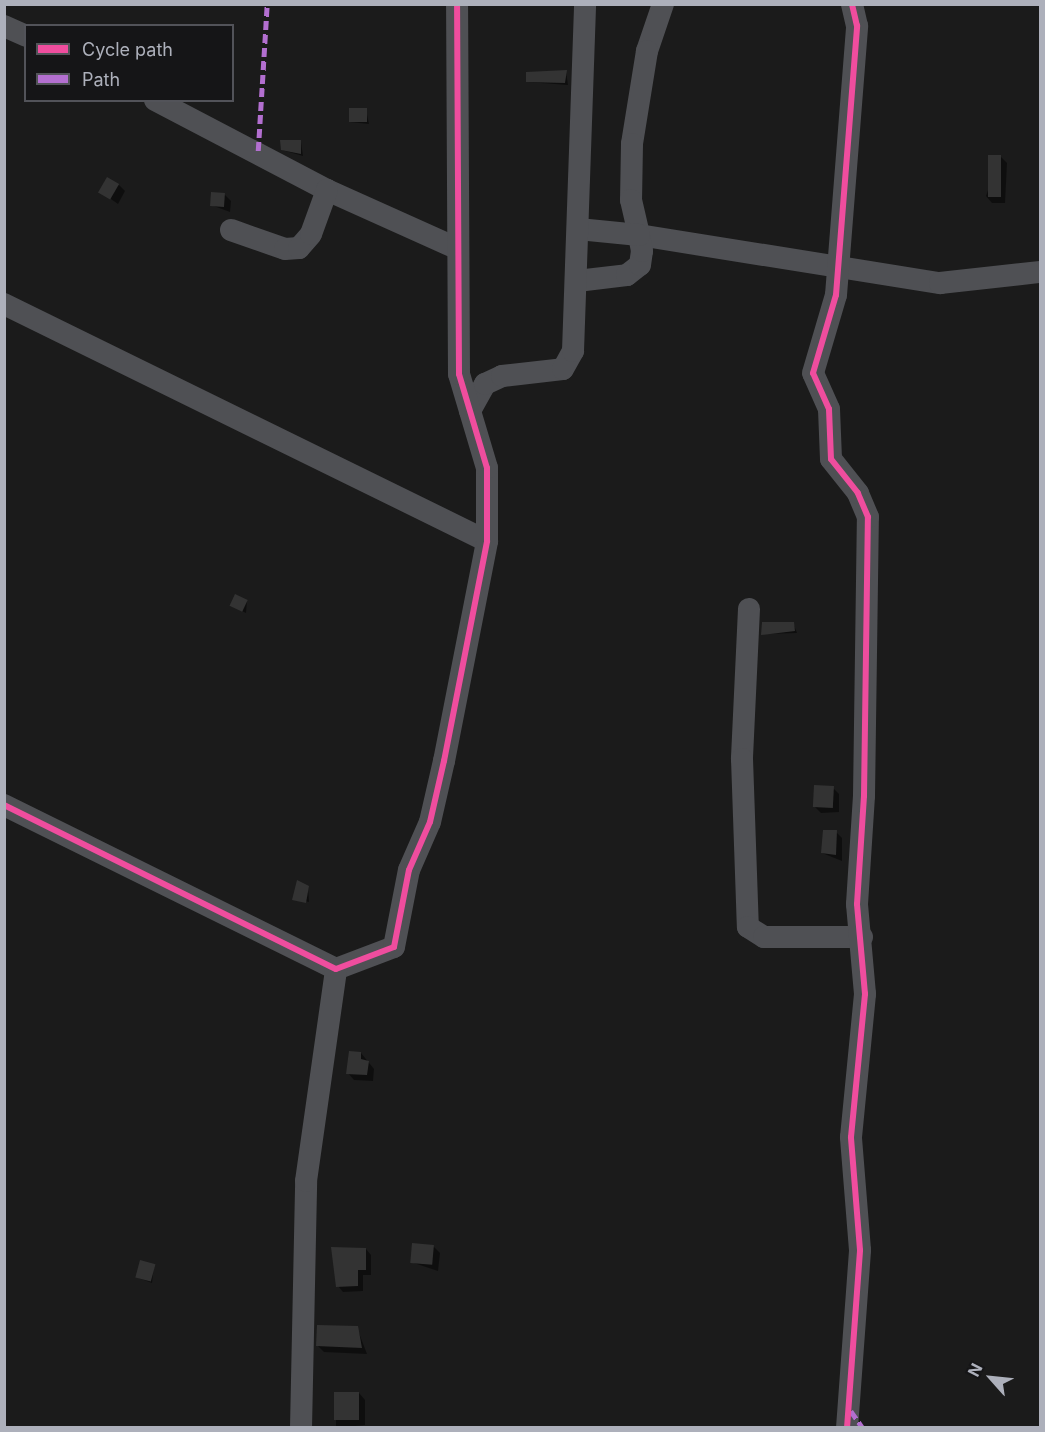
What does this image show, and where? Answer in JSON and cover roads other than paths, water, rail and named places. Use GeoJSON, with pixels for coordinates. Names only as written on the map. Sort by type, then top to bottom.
{"type":"FeatureCollection","features":[{"type":"Feature","properties":{"kind":"street"},"geometry":{"type":"LineString","coordinates":[[4,805],[336,969],[387,953],[398,937],[409,870],[430,822],[444,761],[487,541],[489,480],[459,374],[456,248],[457,4]]}},
{"type":"Feature","properties":{"kind":"street"},"geometry":{"type":"LineString","coordinates":[[459,374],[484,384],[567,364],[577,281],[585,4]]}},
{"type":"Feature","properties":{"kind":"street"},"geometry":{"type":"LineString","coordinates":[[640,266],[639,235],[631,200],[632,144],[647,51],[663,4]]}},
{"type":"Feature","properties":{"kind":"street"},"geometry":{"type":"LineString","coordinates":[[847,1428],[860,1250],[850,1137],[863,1040],[862,937],[857,904],[868,517],[858,493],[831,459],[829,409],[813,373],[829,330],[839,267],[857,26],[852,4]]}},
{"type":"Feature","properties":{"kind":"street"},"geometry":{"type":"LineString","coordinates":[[4,26],[24,35]]}},
{"type":"Feature","properties":{"kind":"street"},"geometry":{"type":"LineString","coordinates":[[159,102],[327,190],[456,248]]}},
{"type":"Feature","properties":{"kind":"street"},"geometry":{"type":"LineString","coordinates":[[231,230],[285,249],[299,248],[311,234],[327,190]]}},
{"type":"Feature","properties":{"kind":"street"},"geometry":{"type":"LineString","coordinates":[[578,229],[639,235],[684,245],[940,283],[1041,272]]}},
{"type":"Feature","properties":{"kind":"street"},"geometry":{"type":"LineString","coordinates":[[577,281],[614,280],[684,245]]}},
{"type":"Feature","properties":{"kind":"street"},"geometry":{"type":"LineString","coordinates":[[4,304],[487,541]]}},
{"type":"Feature","properties":{"kind":"street"},"geometry":{"type":"LineString","coordinates":[[470,411],[484,384]]}},
{"type":"Feature","properties":{"kind":"street"},"geometry":{"type":"LineString","coordinates":[[749,609],[742,759],[748,927],[764,937],[862,937]]}},
{"type":"Feature","properties":{"kind":"street"},"geometry":{"type":"LineString","coordinates":[[301,1428],[306,1181],[336,969]]}}]}
